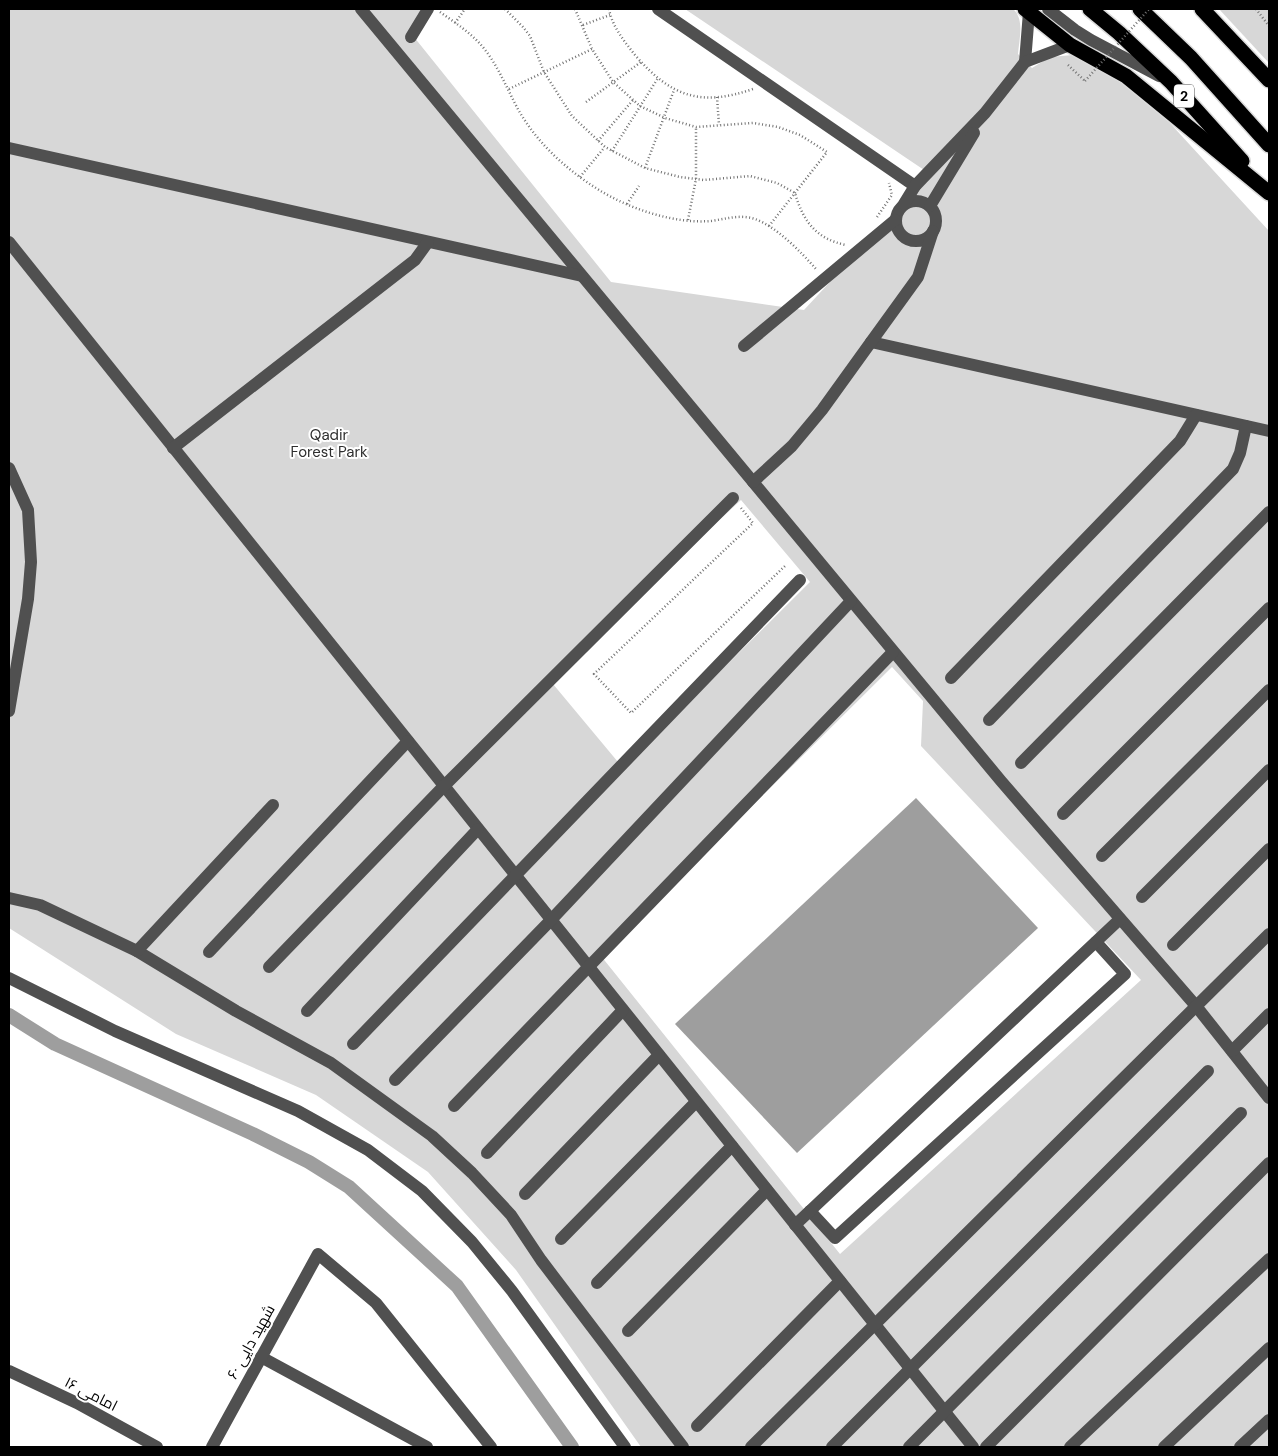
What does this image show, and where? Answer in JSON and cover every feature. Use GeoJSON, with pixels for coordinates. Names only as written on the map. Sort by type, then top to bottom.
{"type":"FeatureCollection","features":[{"type":"Feature","properties":{"kind":"highway","name":"2"},"geometry":{"type":"LineString","coordinates":[[1090,9],[1119,33],[1171,82],[1269,193]]}},
{"type":"Feature","properties":{"kind":"highway","name":"2"},"geometry":{"type":"LineString","coordinates":[[1140,9],[1192,58],[1269,145]]}},
{"type":"Feature","properties":{"kind":"highway"},"geometry":{"type":"LineString","coordinates":[[1202,9],[1269,80]]}},
{"type":"Feature","properties":{"kind":"highway"},"geometry":{"type":"LineString","coordinates":[[1027,10],[1070,45],[1126,76],[1269,193]]}},
{"type":"Feature","properties":{"kind":"street"},"geometry":{"type":"LineString","coordinates":[[361,9],[893,652],[1196,1006],[1269,1098]]}},
{"type":"Feature","properties":{"kind":"street"},"geometry":{"type":"LineString","coordinates":[[658,9],[916,186]]}},
{"type":"Feature","properties":{"kind":"street"},"geometry":{"type":"LineString","coordinates":[[1048,9],[1074,30],[1171,82]]}},
{"type":"Feature","properties":{"kind":"street"},"geometry":{"type":"LineString","coordinates":[[411,37],[433,10]]}},
{"type":"Feature","properties":{"kind":"street"},"geometry":{"type":"LineString","coordinates":[[1025,62],[1027,10]]}},
{"type":"Feature","properties":{"kind":"street"},"geometry":{"type":"LineString","coordinates":[[744,346],[895,220],[898,211],[916,186],[985,113],[1025,62],[1070,45]]}},
{"type":"Feature","properties":{"kind":"street"},"geometry":{"type":"LineString","coordinates":[[930,206],[985,113]]}},
{"type":"Feature","properties":{"kind":"street"},"geometry":{"type":"LineString","coordinates":[[9,148],[582,276]]}},
{"type":"Feature","properties":{"kind":"street"},"geometry":{"type":"LineString","coordinates":[[752,482],[792,446],[822,410],[918,277],[934,231],[935,214],[930,206],[922,202],[913,201],[904,204]]}},
{"type":"Feature","properties":{"kind":"street"},"geometry":{"type":"LineString","coordinates":[[895,220],[902,236],[910,240],[919,241],[927,238],[934,231]]}},
{"type":"Feature","properties":{"kind":"street"},"geometry":{"type":"LineString","coordinates":[[9,242],[972,1447]]}},
{"type":"Feature","properties":{"kind":"street"},"geometry":{"type":"LineString","coordinates":[[174,448],[415,260],[428,242]]}},
{"type":"Feature","properties":{"kind":"street"},"geometry":{"type":"LineString","coordinates":[[871,342],[1269,431]]}},
{"type":"Feature","properties":{"kind":"street"},"geometry":{"type":"LineString","coordinates":[[951,678],[1180,441],[1196,415]]}},
{"type":"Feature","properties":{"kind":"street"},"geometry":{"type":"LineString","coordinates":[[989,720],[1233,469],[1240,453],[1246,426]]}},
{"type":"Feature","properties":{"kind":"street"},"geometry":{"type":"LineString","coordinates":[[9,468],[28,510],[31,562],[28,599],[9,712]]}},
{"type":"Feature","properties":{"kind":"street"},"geometry":{"type":"LineString","coordinates":[[269,967],[444,786],[733,498]]}},
{"type":"Feature","properties":{"kind":"street"},"geometry":{"type":"LineString","coordinates":[[1021,763],[1269,512]]}},
{"type":"Feature","properties":{"kind":"street"},"geometry":{"type":"LineString","coordinates":[[353,1044],[800,580]]}},
{"type":"Feature","properties":{"kind":"street"},"geometry":{"type":"LineString","coordinates":[[395,1080],[551,920],[851,601]]}},
{"type":"Feature","properties":{"kind":"street"},"geometry":{"type":"LineString","coordinates":[[1063,814],[1269,608]]}},
{"type":"Feature","properties":{"kind":"street"},"geometry":{"type":"LineString","coordinates":[[454,1106],[893,652]]}},
{"type":"Feature","properties":{"kind":"street"},"geometry":{"type":"LineString","coordinates":[[1102,856],[1269,690]]}},
{"type":"Feature","properties":{"kind":"street"},"geometry":{"type":"LineString","coordinates":[[209,952],[408,741]]}},
{"type":"Feature","properties":{"kind":"street"},"geometry":{"type":"LineString","coordinates":[[1142,897],[1269,770]]}},
{"type":"Feature","properties":{"kind":"street"},"geometry":{"type":"LineString","coordinates":[[137,951],[273,805]]}},
{"type":"Feature","properties":{"kind":"street"},"geometry":{"type":"LineString","coordinates":[[307,1011],[478,829]]}},
{"type":"Feature","properties":{"kind":"street"},"geometry":{"type":"LineString","coordinates":[[1173,946],[1269,849]]}},
{"type":"Feature","properties":{"kind":"street"},"geometry":{"type":"LineString","coordinates":[[9,898],[40,905],[137,951],[236,1011],[331,1063],[432,1136],[472,1173],[510,1215],[541,1260],[683,1447]]}},
{"type":"Feature","properties":{"kind":"street"},"geometry":{"type":"LineString","coordinates":[[795,1225],[1120,919]]}},
{"type":"Feature","properties":{"kind":"street"},"geometry":{"type":"LineString","coordinates":[[751,1447],[1269,934]]}},
{"type":"Feature","properties":{"kind":"street"},"geometry":{"type":"LineString","coordinates":[[810,1211],[835,1238],[1125,974],[1096,942]]}},
{"type":"Feature","properties":{"kind":"street"},"geometry":{"type":"LineString","coordinates":[[9,978],[115,1032],[298,1111],[368,1150],[422,1191],[472,1242],[512,1291],[625,1447]]}},
{"type":"Feature","properties":{"kind":"street"},"geometry":{"type":"LineString","coordinates":[[487,1153],[623,1010]]}},
{"type":"Feature","properties":{"kind":"street"},"geometry":{"type":"LineString","coordinates":[[1232,1050],[1269,1014]]}},
{"type":"Feature","properties":{"kind":"street"},"geometry":{"type":"LineString","coordinates":[[525,1194],[659,1055]]}},
{"type":"Feature","properties":{"kind":"street"},"geometry":{"type":"LineString","coordinates":[[832,1447],[1208,1071]]}},
{"type":"Feature","properties":{"kind":"street"},"geometry":{"type":"LineString","coordinates":[[561,1239],[696,1102]]}},
{"type":"Feature","properties":{"kind":"street"},"geometry":{"type":"LineString","coordinates":[[909,1447],[1241,1113]]}},
{"type":"Feature","properties":{"kind":"street"},"geometry":{"type":"LineString","coordinates":[[596,1283],[732,1146]]}},
{"type":"Feature","properties":{"kind":"street"},"geometry":{"type":"LineString","coordinates":[[986,1447],[1269,1163]]}},
{"type":"Feature","properties":{"kind":"street"},"geometry":{"type":"LineString","coordinates":[[628,1331],[767,1190]]}},
{"type":"Feature","properties":{"kind":"street","name":"شهید دایی ۶۰"},"geometry":{"type":"LineString","coordinates":[[212,1447],[318,1254],[376,1303],[491,1447]]}},
{"type":"Feature","properties":{"kind":"street"},"geometry":{"type":"LineString","coordinates":[[1070,1447],[1269,1260]]}},
{"type":"Feature","properties":{"kind":"street"},"geometry":{"type":"LineString","coordinates":[[697,1426],[840,1281]]}},
{"type":"Feature","properties":{"kind":"street"},"geometry":{"type":"LineString","coordinates":[[1164,1447],[1269,1348]]}},
{"type":"Feature","properties":{"kind":"street"},"geometry":{"type":"LineString","coordinates":[[260,1357],[427,1447]]}},
{"type":"Feature","properties":{"kind":"street","name":"امامی ۱۶"},"geometry":{"type":"LineString","coordinates":[[9,1371],[77,1404],[157,1447]]}},
{"type":"Feature","properties":{"kind":"street"},"geometry":{"type":"LineString","coordinates":[[1240,1447],[1269,1420]]}},
{"type":"Feature","properties":{"kind":"path"},"geometry":{"type":"LineString","coordinates":[[456,23],[465,9]]}},
{"type":"Feature","properties":{"kind":"path"},"geometry":{"type":"LineString","coordinates":[[506,9],[530,36],[544,72],[572,116],[605,147],[645,168],[696,179],[750,176],[777,183],[795,193],[800,209],[810,226],[822,237],[853,247]]}},
{"type":"Feature","properties":{"kind":"path"},"geometry":{"type":"LineString","coordinates":[[575,9],[592,48],[613,82],[640,106],[665,118],[696,128],[753,123],[778,127],[800,135],[827,152],[769,226]]}},
{"type":"Feature","properties":{"kind":"path"},"geometry":{"type":"LineString","coordinates":[[609,9],[622,39],[658,78],[674,90],[694,96],[717,97],[740,93],[757,87]]}},
{"type":"Feature","properties":{"kind":"path"},"geometry":{"type":"LineString","coordinates":[[1068,65],[1085,80],[1149,9]]}},
{"type":"Feature","properties":{"kind":"path"},"geometry":{"type":"LineString","coordinates":[[1256,9],[1269,26]]}},
{"type":"Feature","properties":{"kind":"path"},"geometry":{"type":"LineString","coordinates":[[433,10],[456,23],[486,50],[520,112],[539,139],[553,155],[600,191],[648,212],[688,220],[711,221],[742,216],[756,219],[769,226],[802,253],[821,274]]}},
{"type":"Feature","properties":{"kind":"path"},"geometry":{"type":"LineString","coordinates":[[583,25],[610,15]]}},
{"type":"Feature","properties":{"kind":"path"},"geometry":{"type":"LineString","coordinates":[[509,89],[592,48]]}},
{"type":"Feature","properties":{"kind":"path"},"geometry":{"type":"LineString","coordinates":[[586,102],[642,62]]}},
{"type":"Feature","properties":{"kind":"path"},"geometry":{"type":"LineString","coordinates":[[612,151],[658,78]]}},
{"type":"Feature","properties":{"kind":"path"},"geometry":{"type":"LineString","coordinates":[[645,168],[674,90]]}},
{"type":"Feature","properties":{"kind":"path"},"geometry":{"type":"LineString","coordinates":[[717,97],[720,125]]}},
{"type":"Feature","properties":{"kind":"path"},"geometry":{"type":"LineString","coordinates":[[598,141],[633,100]]}},
{"type":"Feature","properties":{"kind":"path"},"geometry":{"type":"LineString","coordinates":[[688,220],[696,179],[696,128]]}},
{"type":"Feature","properties":{"kind":"path"},"geometry":{"type":"LineString","coordinates":[[580,177],[605,147]]}},
{"type":"Feature","properties":{"kind":"path"},"geometry":{"type":"LineString","coordinates":[[876,218],[892,195],[890,185],[885,178]]}},
{"type":"Feature","properties":{"kind":"path"},"geometry":{"type":"LineString","coordinates":[[627,204],[639,186]]}},
{"type":"Feature","properties":{"kind":"path"},"geometry":{"type":"LineString","coordinates":[[733,498],[753,522],[594,674],[631,713],[785,566]]}},
{"type":"Feature","properties":{"kind":"green space","name":"Qadir Forest Park"},"geometry":{"type":"Polygon","coordinates":[[[9,9],[431,9],[414,37],[611,282],[804,310],[930,174],[685,9],[1013,9],[1017,13],[1020,24],[1018,54],[1032,68],[1050,57],[1073,55],[1134,90],[1168,121],[1269,231],[1269,1447],[641,1447],[516,1270],[428,1172],[316,1095],[176,1034],[9,928],[9,9]],[[741,500],[548,678],[623,768],[810,582],[741,500]],[[892,667],[601,956],[840,1254],[1141,980],[921,746],[923,701],[892,667]]]}},
{"type":"Feature","properties":{"kind":"green space"},"geometry":{"type":"Polygon","coordinates":[[[1219,9],[1269,9],[1269,63],[1219,9]]]}},
{"type":"Feature","properties":{"kind":"shaded area"},"geometry":{"type":"Polygon","coordinates":[[[916,798],[1038,928],[797,1153],[675,1024],[916,798]]]}},
{"type":"Feature","properties":{"kind":"waterway"},"geometry":{"type":"LineString","coordinates":[[9,1015],[55,1044],[253,1134],[309,1162],[349,1187],[457,1286],[572,1447]]}}]}
